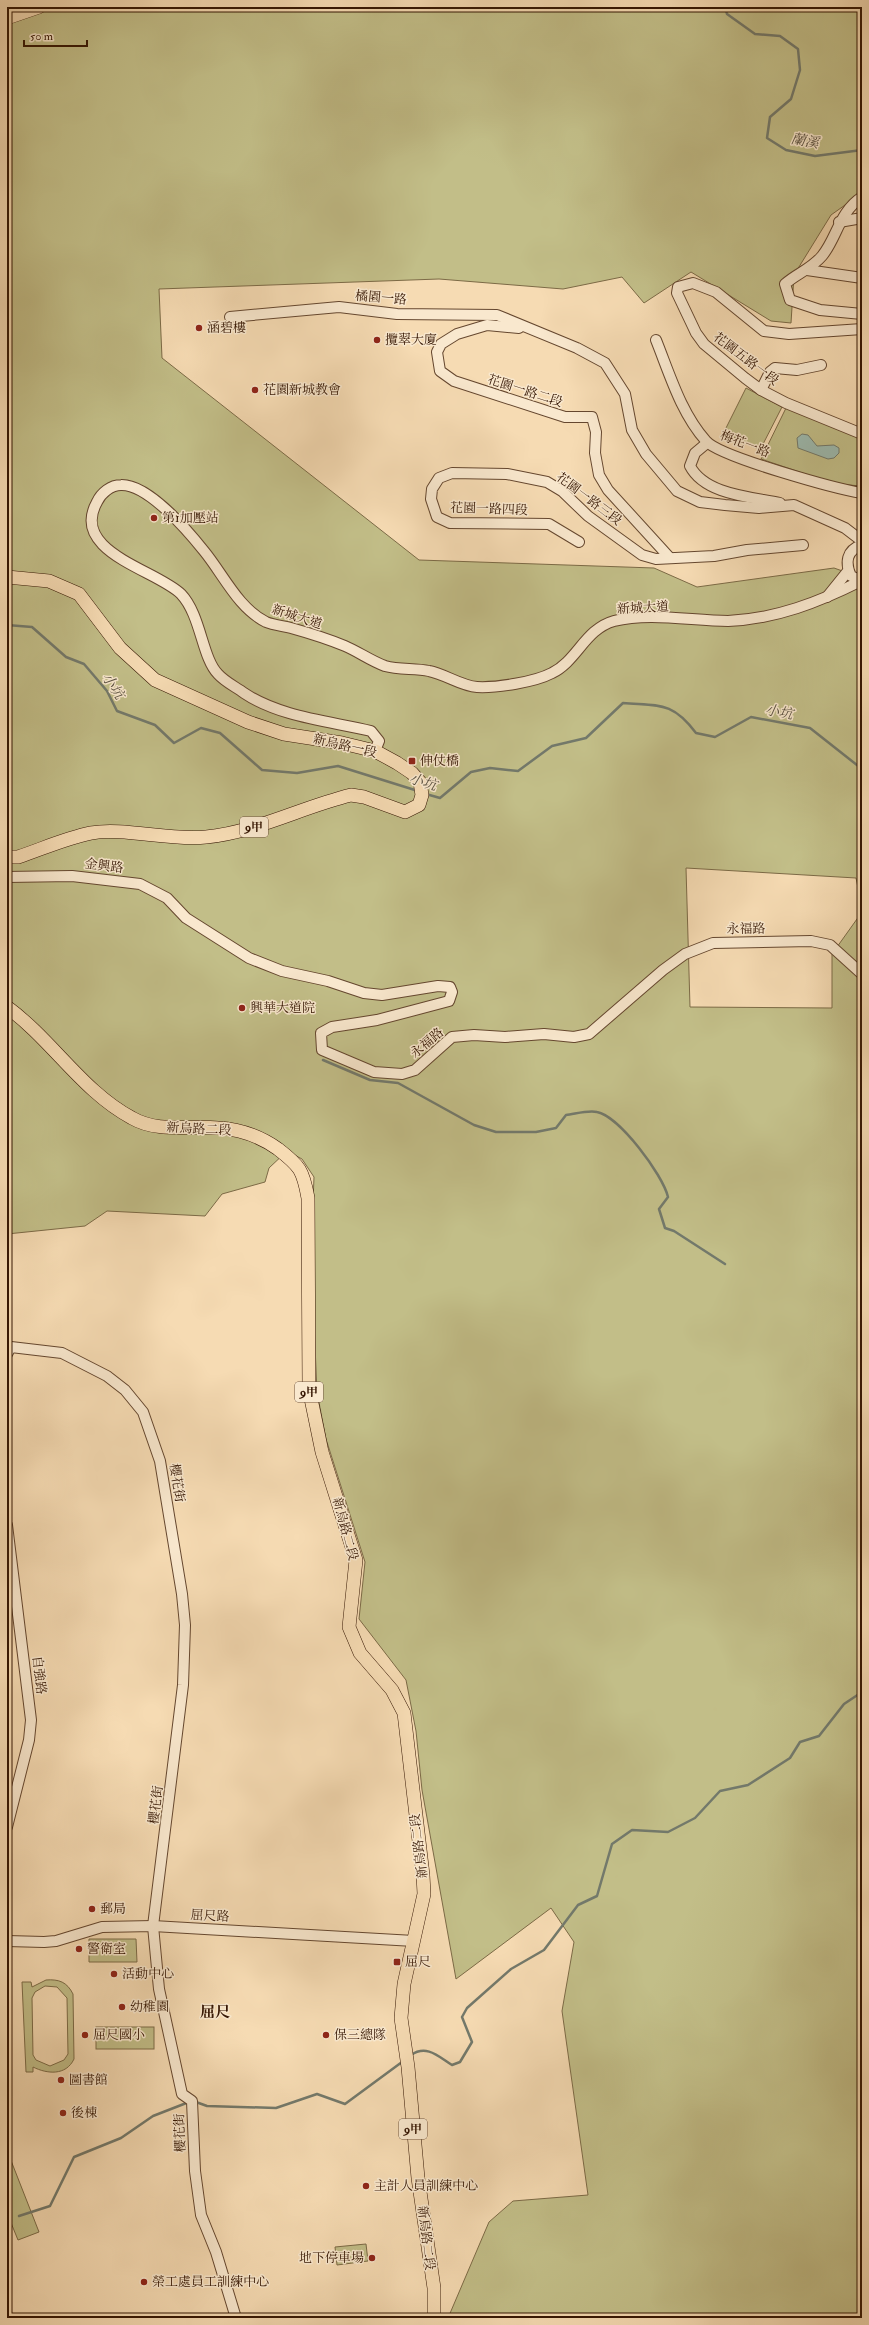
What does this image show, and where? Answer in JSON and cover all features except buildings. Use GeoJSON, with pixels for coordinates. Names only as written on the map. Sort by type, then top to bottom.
{"type":"FeatureCollection","features":[{"type":"Feature","properties":{"kind":"main road"},"geometry":{"type":"LineString","coordinates":[[7,18],[39,7]]}},
{"type":"Feature","properties":{"kind":"main road","name":"新烏路一段"},"geometry":{"type":"LineString","coordinates":[[7,577],[49,581],[79,594],[120,648],[155,680],[248,722],[284,734],[342,743],[375,752],[412,772],[420,782],[422,795],[419,805],[405,812],[364,797],[351,795],[249,828],[207,837],[179,838],[114,832],[91,833],[18,857],[7,858]]}},
{"type":"Feature","properties":{"kind":"main road","name":"新烏路二段"},"geometry":{"type":"LineString","coordinates":[[7,1007],[108,1103],[131,1118],[146,1126],[219,1128],[244,1132],[271,1144],[297,1164],[305,1179],[308,1198],[309,1388],[322,1452],[356,1560],[349,1627],[360,1654],[392,1690],[404,1712],[424,1894],[404,1984],[401,2018],[408,2067],[418,2178],[434,2288],[434,2318]]}},
{"type":"Feature","properties":{"kind":"street"},"geometry":{"type":"LineString","coordinates":[[862,197],[839,222],[822,255],[807,270],[794,276],[784,284],[790,300],[820,310],[862,314]]}},
{"type":"Feature","properties":{"kind":"street"},"geometry":{"type":"LineString","coordinates":[[839,222],[862,218]]}},
{"type":"Feature","properties":{"kind":"street"},"geometry":{"type":"LineString","coordinates":[[807,270],[862,278]]}},
{"type":"Feature","properties":{"kind":"street","name":"花園五路一段"},"geometry":{"type":"LineString","coordinates":[[862,329],[789,334],[764,331],[716,292],[693,283],[678,287],[677,293],[696,334],[704,344],[762,390],[786,403],[862,434]]}},
{"type":"Feature","properties":{"kind":"street","name":"橘園一路"},"geometry":{"type":"LineString","coordinates":[[230,317],[339,307],[397,314],[497,315],[577,348],[605,363],[625,394],[632,430],[646,454],[677,491],[700,502],[725,506],[759,508],[794,505]]}},
{"type":"Feature","properties":{"kind":"street","name":"花園一路二段"},"geometry":{"type":"LineString","coordinates":[[527,328],[487,325],[457,334],[441,344],[438,352],[440,372],[454,381],[564,417],[592,417],[596,432],[596,453],[599,475],[608,490],[670,558]]}},
{"type":"Feature","properties":{"kind":"street","name":"梅花一路"},"geometry":{"type":"LineString","coordinates":[[656,340],[690,421],[707,443],[738,457],[812,482],[862,493]]}},
{"type":"Feature","properties":{"kind":"street"},"geometry":{"type":"LineString","coordinates":[[762,390],[770,372],[775,368],[797,370],[822,365]]}},
{"type":"Feature","properties":{"kind":"street"},"geometry":{"type":"LineString","coordinates":[[707,443],[695,453],[690,466],[700,480],[724,491],[794,505],[845,528],[862,540]]}},
{"type":"Feature","properties":{"kind":"street","name":"花園一路三段"},"geometry":{"type":"LineString","coordinates":[[439,478],[452,473],[474,472],[507,474],[547,482],[562,491],[588,516],[642,555],[656,559],[670,558]]}},
{"type":"Feature","properties":{"kind":"street","name":"花園一路四段"},"geometry":{"type":"LineString","coordinates":[[439,478],[432,489],[431,499],[437,517],[450,523],[548,524],[579,542]]}},
{"type":"Feature","properties":{"kind":"street","name":"新城大道"},"geometry":{"type":"LineString","coordinates":[[375,752],[379,741],[371,731],[279,710],[248,696],[216,673],[197,621],[181,595],[154,576],[114,556],[98,539],[92,525],[93,508],[102,492],[120,484],[139,489],[162,507],[204,550],[231,590],[251,611],[267,622],[346,647],[386,666],[431,671],[475,687],[507,684],[549,675],[567,665],[581,646],[596,630],[614,622],[646,619],[728,621],[764,618],[824,600],[862,581]]}},
{"type":"Feature","properties":{"kind":"street"},"geometry":{"type":"LineString","coordinates":[[845,528],[853,551]]}},
{"type":"Feature","properties":{"kind":"street"},"geometry":{"type":"LineString","coordinates":[[670,558],[714,556],[746,550],[803,545]]}},
{"type":"Feature","properties":{"kind":"street"},"geometry":{"type":"LineString","coordinates":[[862,545],[853,551],[846,560],[851,576],[862,581]]}},
{"type":"Feature","properties":{"kind":"street"},"geometry":{"type":"LineString","coordinates":[[824,600],[848,570]]}},
{"type":"Feature","properties":{"kind":"street","name":"金興路"},"geometry":{"type":"LineString","coordinates":[[7,877],[72,876],[140,884],[167,898],[186,918]]}},
{"type":"Feature","properties":{"kind":"street","name":"永福路"},"geometry":{"type":"LineString","coordinates":[[186,918],[249,958],[282,971],[328,981],[364,993],[382,995],[438,986],[450,987],[452,992],[449,1001],[377,1020],[332,1027],[321,1033],[322,1050],[374,1072],[402,1074],[415,1070],[452,1037],[474,1035],[505,1037],[544,1034],[574,1037],[589,1034],[668,966],[685,954],[713,943],[811,941],[830,945],[862,974]]}},
{"type":"Feature","properties":{"kind":"street","name":"櫻花街"},"geometry":{"type":"LineString","coordinates":[[7,1354],[11,1347],[62,1353],[107,1376],[125,1390],[142,1412],[160,1461],[182,1592],[185,1625],[183,1686],[153,1926],[158,1989],[182,2094],[192,2101],[195,2173],[201,2215],[216,2252],[236,2318]]}},
{"type":"Feature","properties":{"kind":"street","name":"自強路"},"geometry":{"type":"LineString","coordinates":[[7,1525],[31,1720],[29,1740],[7,1827]]}},
{"type":"Feature","properties":{"kind":"street","name":"屈尺路"},"geometry":{"type":"LineString","coordinates":[[7,1941],[56,1941],[102,1927],[153,1926],[414,1941]]}},
{"type":"Feature","properties":{"kind":"shaded area"},"geometry":{"type":"Polygon","coordinates":[[[7,7],[862,7],[862,193],[831,215],[794,275],[791,323],[771,321],[691,272],[644,303],[622,277],[563,289],[439,279],[159,289],[162,358],[419,560],[654,568],[697,587],[834,568],[862,578],[862,907],[856,878],[686,868],[690,1007],[832,1008],[832,954],[862,912],[862,2318],[448,2318],[489,2222],[513,2201],[588,2195],[562,2011],[574,1942],[551,1908],[456,1979],[422,1790],[416,1731],[406,1680],[359,1619],[365,1562],[326,1439],[317,1392],[311,1253],[314,1177],[302,1159],[287,1151],[269,1168],[265,1182],[222,1194],[205,1216],[107,1211],[85,1226],[7,1234],[7,7]]]}},
{"type":"Feature","properties":{"kind":"shaded area"},"geometry":{"type":"Polygon","coordinates":[[[746,388],[782,407],[760,450],[724,432],[746,388]]]}},
{"type":"Feature","properties":{"kind":"shaded area"},"geometry":{"type":"Polygon","coordinates":[[[786,408],[862,438],[862,486],[835,484],[761,459],[786,408]]]}},
{"type":"Feature","properties":{"kind":"shaded area"},"geometry":{"type":"Polygon","coordinates":[[[89,1939],[136,1939],[137,1962],[89,1962],[89,1939]]]}},
{"type":"Feature","properties":{"kind":"shaded area"},"geometry":{"type":"Polygon","coordinates":[[[46,1980],[55,1980],[65,1984],[73,1994],[74,2059],[71,2065],[61,2071],[50,2072],[33,2067],[33,2072],[26,2072],[22,1982],[31,1982],[32,1987],[46,1980]],[[45,1986],[35,1992],[32,1998],[33,2055],[36,2060],[50,2066],[64,2060],[68,2054],[67,1998],[57,1987],[45,1986]]]}},
{"type":"Feature","properties":{"kind":"shaded area"},"geometry":{"type":"Polygon","coordinates":[[[96,2027],[154,2027],[154,2049],[96,2049],[96,2027]]]}},
{"type":"Feature","properties":{"kind":"shaded area"},"geometry":{"type":"Polygon","coordinates":[[[10,2158],[39,2232],[18,2240],[7,2213],[7,2160],[10,2158]]]}},
{"type":"Feature","properties":{"kind":"shaded area"},"geometry":{"type":"Polygon","coordinates":[[[366,2244],[368,2261],[337,2265],[335,2247],[366,2244]]]}},
{"type":"Feature","properties":{"kind":"water"},"geometry":{"type":"Polygon","coordinates":[[[802,434],[808,435],[817,446],[834,445],[839,448],[839,453],[834,458],[828,459],[798,448],[797,438],[802,434]]]}},
{"type":"Feature","properties":{"kind":"waterway","name":"蘭溪"},"geometry":{"type":"LineString","coordinates":[[725,7],[727,14],[755,34],[780,36],[798,49],[800,70],[791,99],[770,117],[767,138],[786,150],[815,156],[862,150]]}},
{"type":"Feature","properties":{"kind":"waterway","name":"小坑"},"geometry":{"type":"LineString","coordinates":[[7,625],[32,627],[66,657],[84,664],[107,691],[117,711],[155,725],[174,743],[201,728],[220,733],[262,770],[297,773],[338,766],[418,791]]}},
{"type":"Feature","properties":{"kind":"waterway","name":"小坑"},"geometry":{"type":"LineString","coordinates":[[426,794],[440,798],[471,772],[490,768],[518,771],[552,746],[586,738],[623,703],[656,705],[664,707],[680,715],[696,733],[715,737],[751,717],[810,728],[862,769]]}},
{"type":"Feature","properties":{"kind":"waterway"},"geometry":{"type":"LineString","coordinates":[[323,1060],[370,1080],[398,1083],[474,1125],[496,1132],[536,1132],[556,1128],[566,1115],[582,1112],[597,1112],[606,1116],[628,1135],[658,1175],[668,1197],[659,1209],[665,1228],[674,1231],[725,1264]]}},
{"type":"Feature","properties":{"kind":"waterway"},"geometry":{"type":"LineString","coordinates":[[411,2055],[417,2052],[428,2051],[438,2055],[452,2065],[460,2062],[472,2042],[462,2017],[467,2008],[511,1969],[544,1950],[578,1905],[597,1896],[612,1844],[632,1830],[668,1832],[695,1818],[720,1791],[748,1785],[790,1758],[800,1742],[819,1736],[844,1704],[862,1692]]}},
{"type":"Feature","properties":{"kind":"waterway"},"geometry":{"type":"LineString","coordinates":[[196,2102],[207,2106],[276,2108],[317,2094],[345,2104],[402,2062]]}},
{"type":"Feature","properties":{"kind":"waterway"},"geometry":{"type":"LineString","coordinates":[[19,2216],[50,2206],[74,2157],[121,2138],[153,2116],[189,2102]]}},
{"type":"Feature","properties":{"kind":"place","name":"涵碧樓"},"geometry":{"type":"Point","coordinates":[199,328]}},
{"type":"Feature","properties":{"kind":"place","name":"攬翠大廈"},"geometry":{"type":"Point","coordinates":[377,340]}},
{"type":"Feature","properties":{"kind":"place","name":"花園新城教會"},"geometry":{"type":"Point","coordinates":[255,390]}},
{"type":"Feature","properties":{"kind":"place","name":"第1加壓站"},"geometry":{"type":"Point","coordinates":[154,518]}},
{"type":"Feature","properties":{"kind":"place","name":"伸仗橋"},"geometry":{"type":"Point","coordinates":[412,761]}},
{"type":"Feature","properties":{"kind":"place","name":"興華大道院"},"geometry":{"type":"Point","coordinates":[242,1008]}},
{"type":"Feature","properties":{"kind":"place","name":"郵局"},"geometry":{"type":"Point","coordinates":[92,1909]}},
{"type":"Feature","properties":{"kind":"place","name":"警衛室"},"geometry":{"type":"Point","coordinates":[79,1949]}},
{"type":"Feature","properties":{"kind":"place","name":"屈尺"},"geometry":{"type":"Point","coordinates":[397,1962]}},
{"type":"Feature","properties":{"kind":"place","name":"活動中心"},"geometry":{"type":"Point","coordinates":[114,1974]}},
{"type":"Feature","properties":{"kind":"place","name":"幼稚園"},"geometry":{"type":"Point","coordinates":[122,2007]}},
{"type":"Feature","properties":{"kind":"place","name":"屈尺國小"},"geometry":{"type":"Point","coordinates":[85,2035]}},
{"type":"Feature","properties":{"kind":"place","name":"保三總隊"},"geometry":{"type":"Point","coordinates":[326,2035]}},
{"type":"Feature","properties":{"kind":"place","name":"圖書館"},"geometry":{"type":"Point","coordinates":[61,2080]}},
{"type":"Feature","properties":{"kind":"place","name":"後棟"},"geometry":{"type":"Point","coordinates":[63,2113]}},
{"type":"Feature","properties":{"kind":"place","name":"主計人員訓練中心"},"geometry":{"type":"Point","coordinates":[366,2186]}},
{"type":"Feature","properties":{"kind":"place","name":"地下停車場"},"geometry":{"type":"Point","coordinates":[372,2258]}},
{"type":"Feature","properties":{"kind":"place","name":"榮工處員工訓練中心"},"geometry":{"type":"Point","coordinates":[144,2282]}},
{"type":"Feature","properties":{"kind":"district","name":"屈尺"},"geometry":{"type":"Point","coordinates":[215,2012]}}]}
